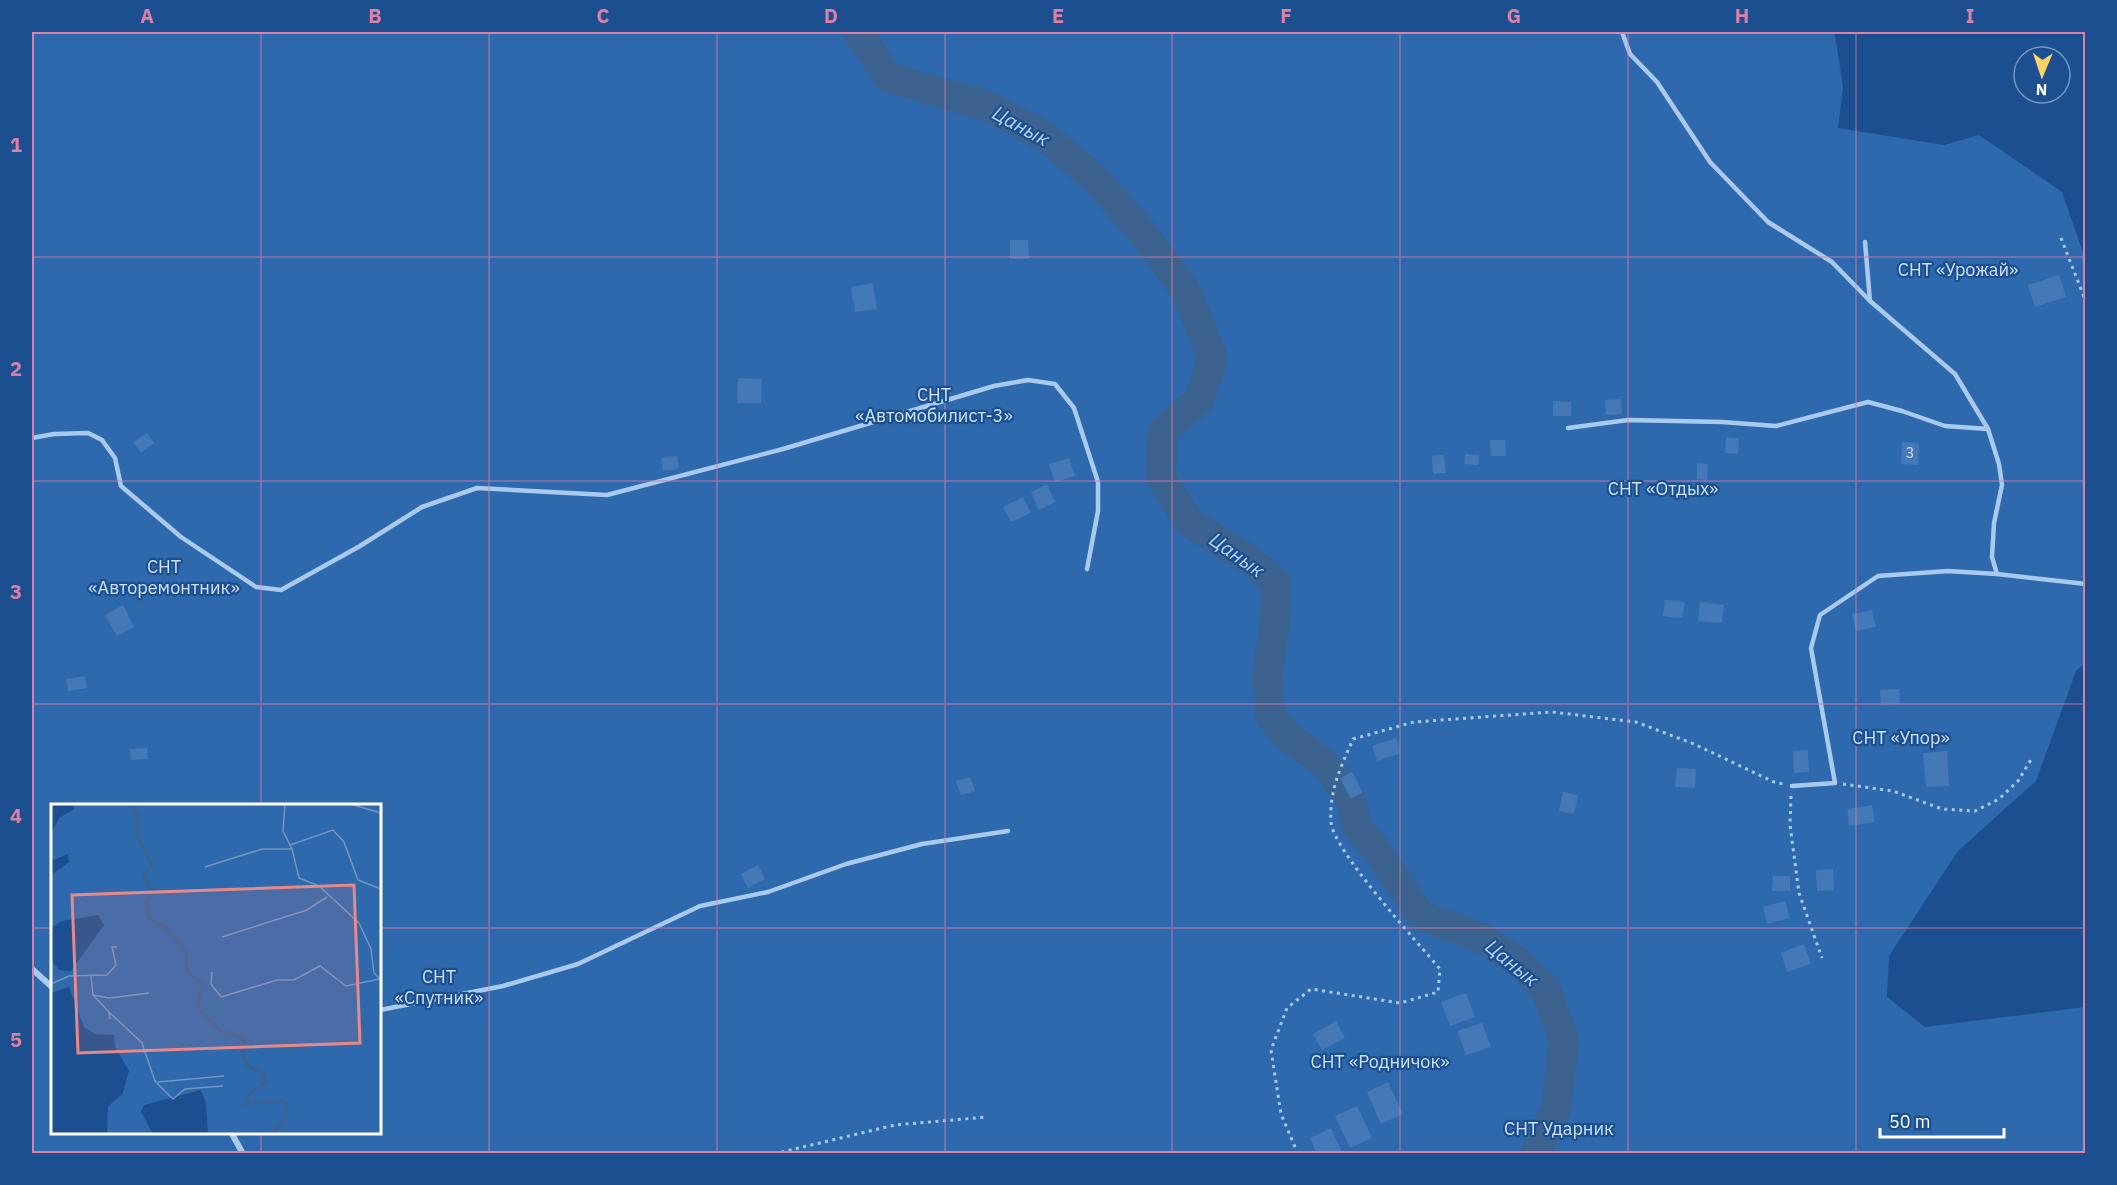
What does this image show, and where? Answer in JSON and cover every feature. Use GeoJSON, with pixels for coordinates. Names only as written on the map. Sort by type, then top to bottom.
{"type":"FeatureCollection","features":[{"type":"Feature","properties":{"kind":"street"},"geometry":{"type":"LineString","coordinates":[[32,969],[51,986]]}},
{"type":"Feature","properties":{"kind":"street"},"geometry":{"type":"LineString","coordinates":[[232,1134],[243,1154]]}},
{"type":"Feature","properties":{"kind":"lane"},"geometry":{"type":"LineString","coordinates":[[1622,32],[1630,54],[1657,82],[1710,162],[1768,222],[1832,262],[1870,301],[1911,334],[1954,374],[1988,429],[1999,464],[2002,485],[1994,523],[1992,557],[1997,574]]}},
{"type":"Feature","properties":{"kind":"lane"},"geometry":{"type":"LineString","coordinates":[[1865,242],[1870,301]]}},
{"type":"Feature","properties":{"kind":"lane"},"geometry":{"type":"LineString","coordinates":[[32,438],[54,434],[88,433],[102,440],[115,458],[121,486],[181,537],[255,587],[281,590],[360,546],[422,507],[477,488],[607,495],[783,449],[994,386],[1028,380],[1055,384],[1074,408],[1098,482],[1098,511],[1087,569]]}},
{"type":"Feature","properties":{"kind":"lane"},"geometry":{"type":"LineString","coordinates":[[1568,428],[1628,420],[1722,422],[1776,426],[1868,402],[1945,426],[1988,429]]}},
{"type":"Feature","properties":{"kind":"lane"},"geometry":{"type":"LineString","coordinates":[[1792,786],[1836,783],[1811,648],[1820,615],[1878,576],[1948,571],[2085,584]]}},
{"type":"Feature","properties":{"kind":"lane"},"geometry":{"type":"LineString","coordinates":[[381,1010],[503,986],[578,964],[700,906],[768,892],[846,864],[922,844],[1008,831]]}},
{"type":"Feature","properties":{"kind":"path"},"geometry":{"type":"LineString","coordinates":[[2061,237],[2085,303]]}},
{"type":"Feature","properties":{"kind":"path"},"geometry":{"type":"LineString","coordinates":[[1298,1154],[1281,1114],[1272,1050],[1287,1008],[1311,989],[1400,1003],[1438,992],[1440,969],[1350,861],[1330,825],[1334,782],[1353,739],[1414,722],[1552,712],[1636,722],[1694,744],[1773,782],[1792,786],[1790,825],[1799,893],[1822,958]]}},
{"type":"Feature","properties":{"kind":"path"},"geometry":{"type":"LineString","coordinates":[[1836,783],[1893,791],[1942,808],[1975,811],[1999,799],[2018,781],[2032,758]]}},
{"type":"Feature","properties":{"kind":"path"},"geometry":{"type":"LineString","coordinates":[[774,1154],[895,1125],[987,1117]]}},
{"type":"Feature","properties":{"kind":"green space"},"geometry":{"type":"Polygon","coordinates":[[[32,32],[1831,32],[1835,35],[1843,87],[1838,128],[1944,145],[1979,135],[2062,192],[2086,261],[2085,663],[2076,671],[2036,781],[1958,851],[1889,956],[1887,997],[1925,1027],[2085,1007],[2085,1153],[32,1153],[32,32]]]}},
{"type":"Feature","properties":{"kind":"building"},"geometry":{"type":"Polygon","coordinates":[[[1010,240],[1028,240],[1029,259],[1010,259],[1010,240]]]}},
{"type":"Feature","properties":{"kind":"building"},"geometry":{"type":"Polygon","coordinates":[[[2059,275],[2066,297],[2035,307],[2028,285],[2059,275]]]}},
{"type":"Feature","properties":{"kind":"building"},"geometry":{"type":"Polygon","coordinates":[[[873,283],[877,309],[855,312],[851,287],[873,283]]]}},
{"type":"Feature","properties":{"kind":"building"},"geometry":{"type":"Polygon","coordinates":[[[738,378],[762,379],[761,403],[737,403],[738,378]]]}},
{"type":"Feature","properties":{"kind":"building"},"geometry":{"type":"Polygon","coordinates":[[[1621,399],[1622,414],[1606,415],[1605,400],[1621,399]]]}},
{"type":"Feature","properties":{"kind":"building"},"geometry":{"type":"Polygon","coordinates":[[[1553,401],[1571,402],[1571,416],[1553,416],[1553,401]]]}},
{"type":"Feature","properties":{"kind":"building"},"geometry":{"type":"Polygon","coordinates":[[[147,433],[154,443],[141,453],[133,442],[147,433]]]}},
{"type":"Feature","properties":{"kind":"building"},"geometry":{"type":"Polygon","coordinates":[[[1726,437],[1739,438],[1738,454],[1725,453],[1726,437]]]}},
{"type":"Feature","properties":{"kind":"building"},"geometry":{"type":"Polygon","coordinates":[[[1490,440],[1505,440],[1506,456],[1491,456],[1490,440]]]}},
{"type":"Feature","properties":{"kind":"building"},"geometry":{"type":"Polygon","coordinates":[[[1902,442],[1919,443],[1918,465],[1901,464],[1902,442]]]}},
{"type":"Feature","properties":{"kind":"building"},"geometry":{"type":"Polygon","coordinates":[[[1465,454],[1479,455],[1478,465],[1464,464],[1465,454]]]}},
{"type":"Feature","properties":{"kind":"building"},"geometry":{"type":"Polygon","coordinates":[[[1444,455],[1446,473],[1433,474],[1432,456],[1444,455]]]}},
{"type":"Feature","properties":{"kind":"building"},"geometry":{"type":"Polygon","coordinates":[[[677,456],[679,469],[663,471],[661,458],[677,456]]]}},
{"type":"Feature","properties":{"kind":"building"},"geometry":{"type":"Polygon","coordinates":[[[1069,458],[1075,476],[1055,482],[1049,464],[1069,458]]]}},
{"type":"Feature","properties":{"kind":"building"},"geometry":{"type":"Polygon","coordinates":[[[1697,463],[1708,464],[1707,480],[1697,479],[1697,463]]]}},
{"type":"Feature","properties":{"kind":"building"},"geometry":{"type":"Polygon","coordinates":[[[1047,484],[1055,502],[1039,510],[1031,492],[1047,484]]]}},
{"type":"Feature","properties":{"kind":"building"},"geometry":{"type":"Polygon","coordinates":[[[1023,497],[1031,513],[1011,522],[1003,507],[1023,497]]]}},
{"type":"Feature","properties":{"kind":"building"},"geometry":{"type":"Polygon","coordinates":[[[1665,600],[1685,602],[1682,618],[1663,616],[1665,600]]]}},
{"type":"Feature","properties":{"kind":"building"},"geometry":{"type":"Polygon","coordinates":[[[1700,602],[1724,605],[1722,623],[1698,621],[1700,602]]]}},
{"type":"Feature","properties":{"kind":"building"},"geometry":{"type":"Polygon","coordinates":[[[123,605],[134,627],[117,636],[105,615],[123,605]]]}},
{"type":"Feature","properties":{"kind":"building"},"geometry":{"type":"Polygon","coordinates":[[[1872,610],[1876,627],[1856,631],[1852,614],[1872,610]]]}},
{"type":"Feature","properties":{"kind":"building"},"geometry":{"type":"Polygon","coordinates":[[[85,676],[87,688],[68,691],[66,679],[85,676]]]}},
{"type":"Feature","properties":{"kind":"building"},"geometry":{"type":"Polygon","coordinates":[[[1899,689],[1900,704],[1881,705],[1880,690],[1899,689]]]}},
{"type":"Feature","properties":{"kind":"building"},"geometry":{"type":"Polygon","coordinates":[[[1396,738],[1401,753],[1377,761],[1372,746],[1396,738]]]}},
{"type":"Feature","properties":{"kind":"building"},"geometry":{"type":"Polygon","coordinates":[[[147,748],[148,759],[131,760],[130,749],[147,748]]]}},
{"type":"Feature","properties":{"kind":"building"},"geometry":{"type":"Polygon","coordinates":[[[1808,750],[1809,772],[1794,773],[1793,751],[1808,750]]]}},
{"type":"Feature","properties":{"kind":"building"},"geometry":{"type":"Polygon","coordinates":[[[1947,751],[1949,786],[1926,787],[1923,753],[1947,751]]]}},
{"type":"Feature","properties":{"kind":"building"},"geometry":{"type":"Polygon","coordinates":[[[1677,768],[1696,769],[1695,788],[1675,787],[1677,768]]]}},
{"type":"Feature","properties":{"kind":"building"},"geometry":{"type":"Polygon","coordinates":[[[1352,772],[1363,792],[1351,799],[1340,778],[1352,772]]]}},
{"type":"Feature","properties":{"kind":"building"},"geometry":{"type":"Polygon","coordinates":[[[970,777],[975,791],[961,795],[956,781],[970,777]]]}},
{"type":"Feature","properties":{"kind":"building"},"geometry":{"type":"Polygon","coordinates":[[[1563,792],[1578,795],[1574,814],[1559,811],[1563,792]]]}},
{"type":"Feature","properties":{"kind":"building"},"geometry":{"type":"Polygon","coordinates":[[[1872,805],[1875,822],[1849,826],[1847,809],[1872,805]]]}},
{"type":"Feature","properties":{"kind":"building"},"geometry":{"type":"Polygon","coordinates":[[[758,865],[765,879],[748,888],[741,874],[758,865]]]}},
{"type":"Feature","properties":{"kind":"building"},"geometry":{"type":"Polygon","coordinates":[[[1833,869],[1834,890],[1817,891],[1816,870],[1833,869]]]}},
{"type":"Feature","properties":{"kind":"building"},"geometry":{"type":"Polygon","coordinates":[[[1773,876],[1790,876],[1790,891],[1772,891],[1773,876]]]}},
{"type":"Feature","properties":{"kind":"building"},"geometry":{"type":"Polygon","coordinates":[[[1785,901],[1790,918],[1767,924],[1763,907],[1785,901]]]}},
{"type":"Feature","properties":{"kind":"building"},"geometry":{"type":"Polygon","coordinates":[[[1804,944],[1811,964],[1787,972],[1781,953],[1804,944]]]}},
{"type":"Feature","properties":{"kind":"building"},"geometry":{"type":"Polygon","coordinates":[[[1466,993],[1475,1017],[1450,1026],[1441,1002],[1466,993]]]}},
{"type":"Feature","properties":{"kind":"building"},"geometry":{"type":"Polygon","coordinates":[[[1336,1021],[1345,1038],[1322,1050],[1313,1034],[1336,1021]]]}},
{"type":"Feature","properties":{"kind":"building"},"geometry":{"type":"Polygon","coordinates":[[[1482,1023],[1491,1047],[1466,1055],[1457,1031],[1482,1023]]]}},
{"type":"Feature","properties":{"kind":"building"},"geometry":{"type":"Polygon","coordinates":[[[1388,1082],[1403,1114],[1381,1124],[1367,1092],[1388,1082]]]}},
{"type":"Feature","properties":{"kind":"building"},"geometry":{"type":"Polygon","coordinates":[[[1357,1106],[1372,1138],[1350,1148],[1335,1116],[1357,1106]]]}},
{"type":"Feature","properties":{"kind":"building"},"geometry":{"type":"Polygon","coordinates":[[[1331,1128],[1343,1154],[1317,1154],[1310,1138],[1331,1128]]]}},
{"type":"Feature","properties":{"kind":"waterway","name":"Цанык"},"geometry":{"type":"LineString","coordinates":[[858,32],[888,77],[990,107],[1047,138],[1096,180],[1143,233],[1186,291],[1213,359],[1198,401],[1163,431],[1161,477],[1190,523],[1247,558],[1276,583],[1275,624],[1267,674],[1270,715],[1286,735],[1325,764],[1351,799],[1356,825],[1386,863],[1421,916],[1482,938],[1518,962],[1547,992],[1564,1040],[1556,1109],[1535,1154]]}},
{"type":"Feature","properties":{"kind":"park label","name":"СНТ «Урожай»"},"geometry":{"type":"Point","coordinates":[1958,270]}},
{"type":"Feature","properties":{"kind":"park label","name":"СНТ «Автомобилист-3»"},"geometry":{"type":"Point","coordinates":[934,405]}},
{"type":"Feature","properties":{"kind":"park label","name":"СНТ «Отдых»"},"geometry":{"type":"Point","coordinates":[1663,489]}},
{"type":"Feature","properties":{"kind":"park label","name":"СНТ «Авторемонтник»"},"geometry":{"type":"Point","coordinates":[164,577]}},
{"type":"Feature","properties":{"kind":"park label","name":"СНТ «Упор»"},"geometry":{"type":"Point","coordinates":[1901,738]}},
{"type":"Feature","properties":{"kind":"park label","name":"СНТ «Спутник»"},"geometry":{"type":"Point","coordinates":[439,987]}},
{"type":"Feature","properties":{"kind":"park label","name":"СНТ «Родничок»"},"geometry":{"type":"Point","coordinates":[1380,1062]}},
{"type":"Feature","properties":{"kind":"park label","name":"СНТ Ударник"},"geometry":{"type":"Point","coordinates":[1559,1129]}}]}
